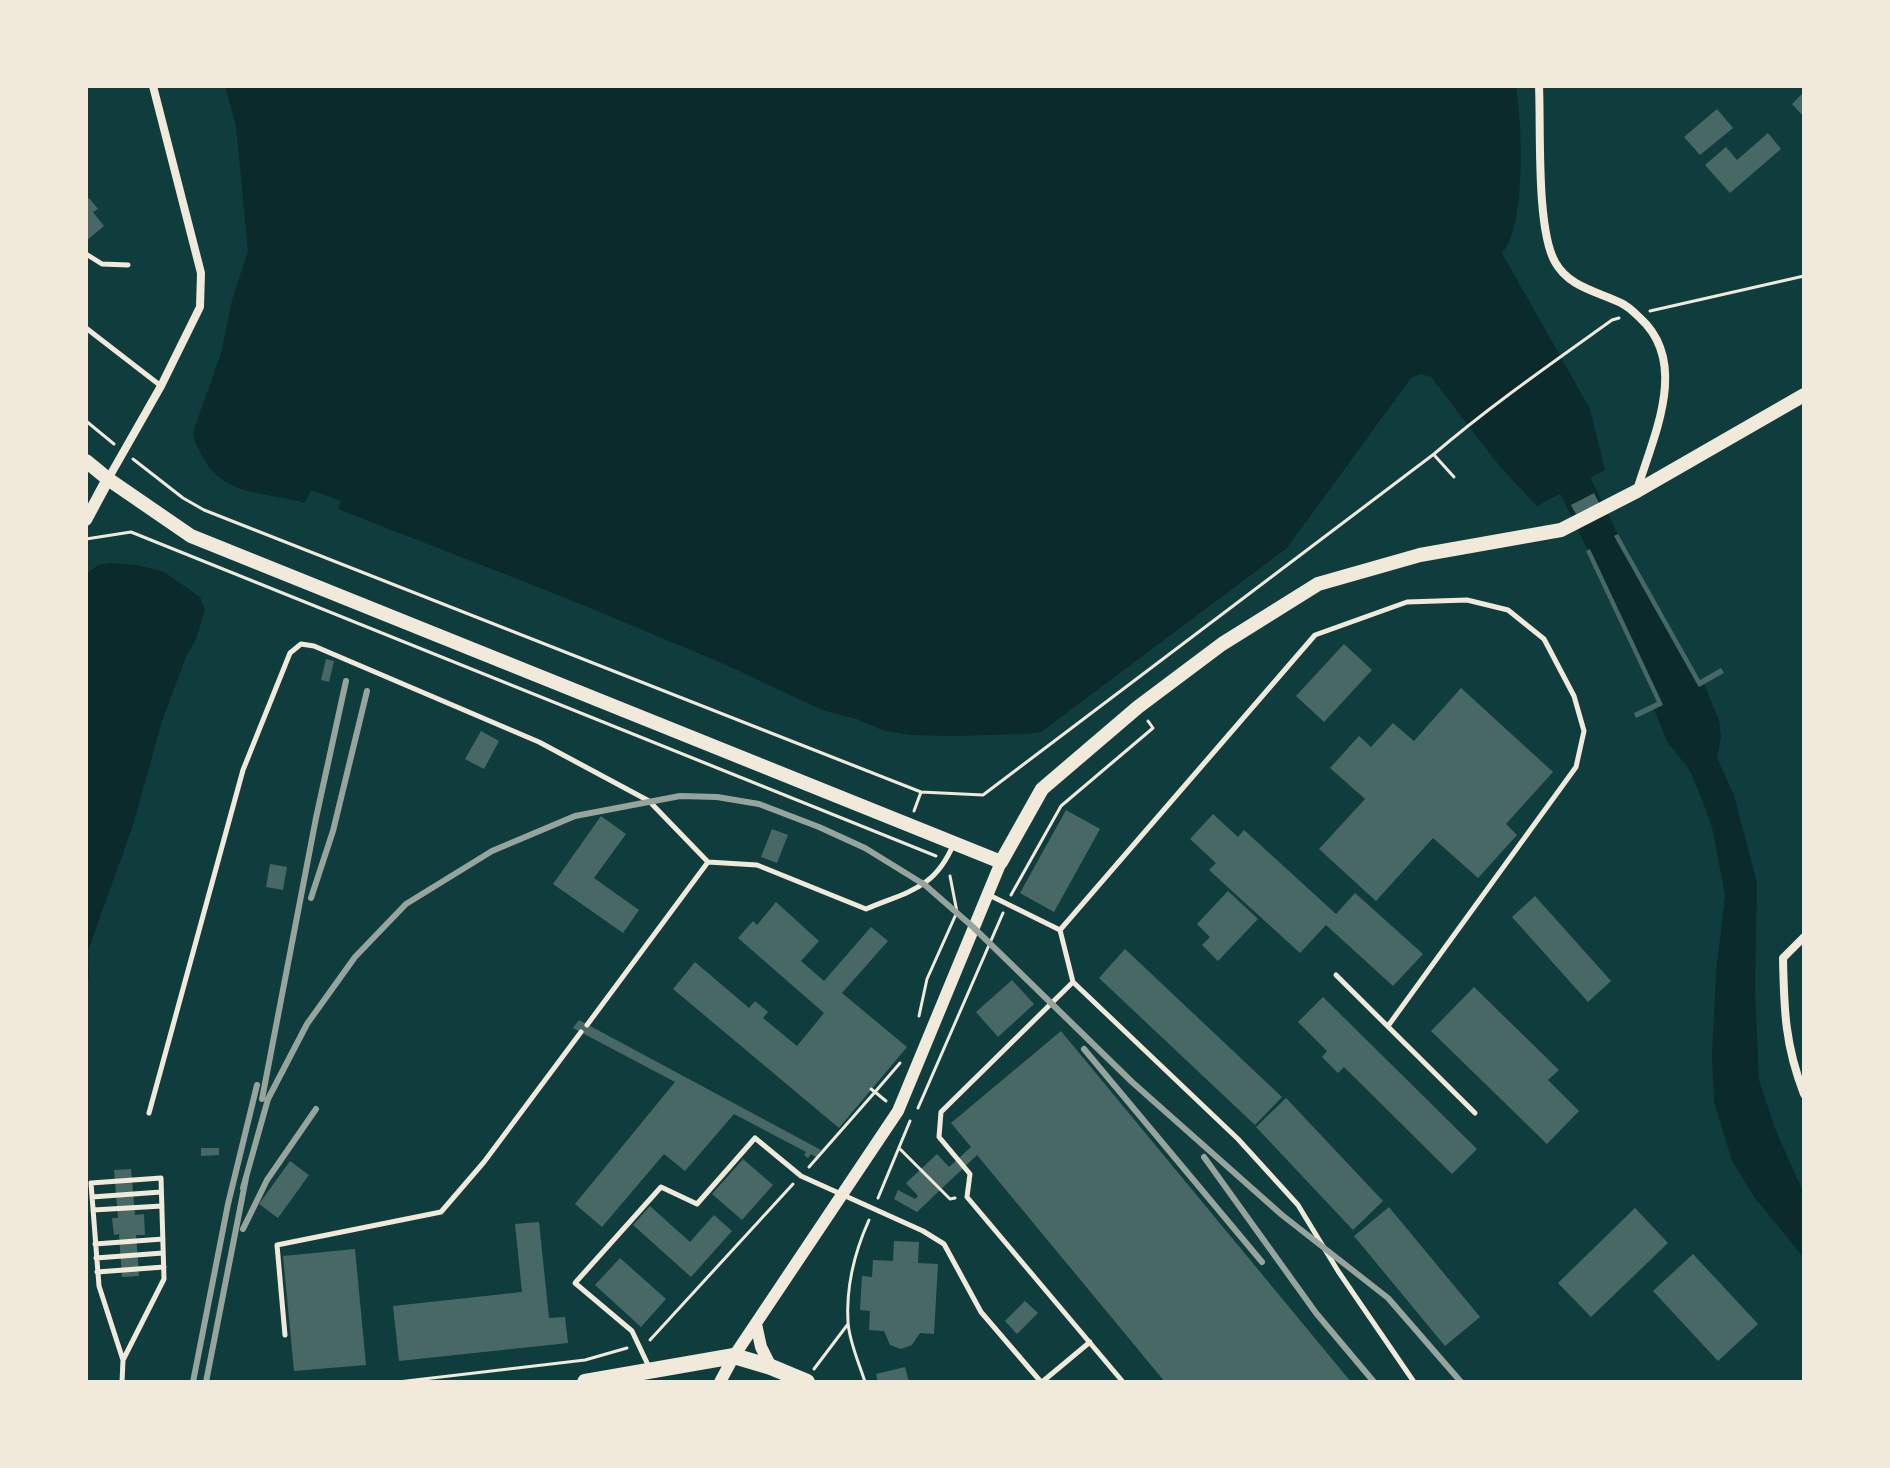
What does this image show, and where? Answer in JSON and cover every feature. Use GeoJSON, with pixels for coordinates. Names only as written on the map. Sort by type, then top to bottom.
{"type":"FeatureCollection","features":[{"type":"Feature","properties":{"kind":"main road"},"geometry":{"type":"LineString","coordinates":[[86,461],[191,536],[1001,862],[1042,789],[1138,707],[1222,644],[1318,584],[1420,555],[1561,530],[1637,491],[1804,395]]}},
{"type":"Feature","properties":{"kind":"main road"},"geometry":{"type":"LineString","coordinates":[[585,1382],[734,1356],[806,1382]]}},
{"type":"Feature","properties":{"kind":"street"},"geometry":{"type":"LineString","coordinates":[[86,520],[161,386],[200,307],[201,273],[153,86]]}},
{"type":"Feature","properties":{"kind":"street"},"geometry":{"type":"LineString","coordinates":[[1539,86],[1544,225],[1551,254],[1566,276],[1579,286],[1624,304],[1648,325],[1666,363],[1665,394],[1637,491]]}},
{"type":"Feature","properties":{"kind":"street"},"geometry":{"type":"LineString","coordinates":[[720,1382],[734,1356],[898,1111],[1001,862]]}},
{"type":"Feature","properties":{"kind":"street"},"geometry":{"type":"LineString","coordinates":[[1804,937],[1783,958],[1784,1022],[1792,1062],[1804,1094]]}},
{"type":"Feature","properties":{"kind":"street"},"geometry":{"type":"LineString","coordinates":[[756,1324],[761,1347],[771,1367]]}},
{"type":"Feature","properties":{"kind":"lane"},"geometry":{"type":"LineString","coordinates":[[86,254],[102,264],[128,265]]}},
{"type":"Feature","properties":{"kind":"lane"},"geometry":{"type":"LineString","coordinates":[[86,328],[161,386]]}},
{"type":"Feature","properties":{"kind":"lane"},"geometry":{"type":"LineString","coordinates":[[1060,930],[1315,635],[1407,602],[1467,600],[1508,610],[1544,639],[1574,696],[1584,731],[1576,767],[1388,1026]]}},
{"type":"Feature","properties":{"kind":"lane"},"geometry":{"type":"LineString","coordinates":[[149,1113],[243,770],[290,653],[301,644],[314,646],[539,742],[637,794],[649,801],[708,862],[757,865],[866,909],[925,885],[947,861],[955,842]]}},
{"type":"Feature","properties":{"kind":"lane"},"geometry":{"type":"LineString","coordinates":[[587,1025],[708,862]]}},
{"type":"Feature","properties":{"kind":"lane"},"geometry":{"type":"LineString","coordinates":[[987,893],[1060,930],[1073,982],[1238,1139],[1298,1205],[1338,1271],[1414,1382]]}},
{"type":"Feature","properties":{"kind":"lane"},"geometry":{"type":"LineString","coordinates":[[1336,975],[1475,1113]]}},
{"type":"Feature","properties":{"kind":"lane"},"geometry":{"type":"LineString","coordinates":[[1073,982],[941,1112],[939,1137],[970,1174],[967,1197],[1123,1382]]}},
{"type":"Feature","properties":{"kind":"lane"},"geometry":{"type":"LineString","coordinates":[[285,1335],[277,1245],[441,1212],[484,1162],[581,1032]]}},
{"type":"Feature","properties":{"kind":"lane"},"geometry":{"type":"LineString","coordinates":[[651,1371],[632,1331],[575,1283],[661,1187],[697,1204],[755,1138],[801,1176],[923,1231],[944,1244],[981,1312],[1042,1382],[1090,1342]]}},
{"type":"Feature","properties":{"kind":"lane"},"geometry":{"type":"LineString","coordinates":[[122,1382],[123,1360],[99,1286],[91,1183],[161,1178],[164,1279],[123,1360]]}},
{"type":"Feature","properties":{"kind":"lane"},"geometry":{"type":"LineString","coordinates":[[92,1197],[161,1192]]}},
{"type":"Feature","properties":{"kind":"lane"},"geometry":{"type":"LineString","coordinates":[[93,1210],[162,1206]]}},
{"type":"Feature","properties":{"kind":"lane"},"geometry":{"type":"LineString","coordinates":[[95,1244],[163,1239]]}},
{"type":"Feature","properties":{"kind":"lane"},"geometry":{"type":"LineString","coordinates":[[96,1258],[163,1253]]}},
{"type":"Feature","properties":{"kind":"lane"},"geometry":{"type":"LineString","coordinates":[[97,1272],[164,1267]]}},
{"type":"Feature","properties":{"kind":"path"},"geometry":{"type":"LineString","coordinates":[[86,421],[183,498],[204,510],[921,792],[983,795],[1612,320],[1804,276]]}},
{"type":"Feature","properties":{"kind":"path"},"geometry":{"type":"LineString","coordinates":[[1434,454],[1454,477]]}},
{"type":"Feature","properties":{"kind":"path"},"geometry":{"type":"LineString","coordinates":[[86,539],[131,532],[947,861],[957,912],[927,979],[918,1020]]}},
{"type":"Feature","properties":{"kind":"path"},"geometry":{"type":"LineString","coordinates":[[918,1108],[1012,892],[1061,806],[1153,728],[1138,707]]}},
{"type":"Feature","properties":{"kind":"path"},"geometry":{"type":"LineString","coordinates":[[398,1382],[585,1360],[653,1339],[903,1059]]}},
{"type":"Feature","properties":{"kind":"path"},"geometry":{"type":"LineString","coordinates":[[865,1382],[848,1324],[851,1270],[858,1245],[911,1122],[873,1090]]}},
{"type":"Feature","properties":{"kind":"path"},"geometry":{"type":"LineString","coordinates":[[900,1149],[950,1199],[967,1197]]}},
{"type":"Feature","properties":{"kind":"path"},"geometry":{"type":"LineString","coordinates":[[806,1382],[848,1324]]}},
{"type":"Feature","properties":{"kind":"water"},"geometry":{"type":"Polygon","coordinates":[[[225,86],[1516,86],[1521,148],[1519,198],[1516,220],[1502,253],[1590,409],[1605,470],[1537,506],[1501,468],[1431,377],[1421,374],[1411,378],[1287,548],[1041,732],[954,736],[909,735],[882,730],[857,719],[822,710],[724,664],[571,600],[338,509],[341,501],[311,490],[305,503],[249,491],[224,481],[214,473],[199,450],[193,432],[221,353],[232,300],[248,251],[236,126],[225,86]]]}},
{"type":"Feature","properties":{"kind":"water"},"geometry":{"type":"Polygon","coordinates":[[[1614,536],[1698,687],[1704,684],[1719,720],[1721,737],[1717,758],[1734,795],[1757,883],[1755,988],[1759,1080],[1776,1131],[1804,1194],[1804,1258],[1755,1198],[1732,1161],[1714,1102],[1712,1055],[1716,973],[1725,895],[1712,827],[1701,797],[1689,769],[1668,743],[1654,710],[1663,704],[1590,549],[1614,536]]]}},
{"type":"Feature","properties":{"kind":"water"},"geometry":{"type":"Polygon","coordinates":[[[111,563],[164,572],[200,597],[205,610],[162,721],[133,825],[88,951],[89,977],[86,984],[86,574],[98,565],[111,563]]]}},
{"type":"Feature","properties":{"kind":"building"},"geometry":{"type":"Polygon","coordinates":[[[1804,92],[1804,117],[1792,104],[1804,92]]]}},
{"type":"Feature","properties":{"kind":"building"},"geometry":{"type":"Polygon","coordinates":[[[1717,109],[1733,128],[1700,155],[1684,137],[1717,109]]]}},
{"type":"Feature","properties":{"kind":"building"},"geometry":{"type":"Polygon","coordinates":[[[1768,133],[1781,149],[1730,193],[1705,165],[1726,147],[1737,160],[1768,133]]]}},
{"type":"Feature","properties":{"kind":"building"},"geometry":{"type":"Polygon","coordinates":[[[89,198],[98,209],[93,212],[104,226],[86,241],[86,201],[89,198]]]}},
{"type":"Feature","properties":{"kind":"building"},"geometry":{"type":"Polygon","coordinates":[[[1594,493],[1599,503],[1576,514],[1571,505],[1594,493]]]}},
{"type":"Feature","properties":{"kind":"building"},"geometry":{"type":"Polygon","coordinates":[[[1618,534],[1700,680],[1721,668],[1724,673],[1699,687],[1614,536],[1618,534]]]}},
{"type":"Feature","properties":{"kind":"building"},"geometry":{"type":"Polygon","coordinates":[[[1590,549],[1663,705],[1636,718],[1634,713],[1657,702],[1586,551],[1590,549]]]}},
{"type":"Feature","properties":{"kind":"building"},"geometry":{"type":"Polygon","coordinates":[[[1344,644],[1372,670],[1324,722],[1296,696],[1344,644]]]}},
{"type":"Feature","properties":{"kind":"building"},"geometry":{"type":"Polygon","coordinates":[[[326,659],[334,661],[329,682],[321,680],[326,659]]]}},
{"type":"Feature","properties":{"kind":"building"},"geometry":{"type":"Polygon","coordinates":[[[1461,688],[1553,772],[1506,824],[1517,835],[1478,878],[1433,838],[1376,901],[1319,849],[1365,799],[1330,768],[1359,736],[1371,747],[1393,723],[1414,741],[1461,688]]]}},
{"type":"Feature","properties":{"kind":"building"},"geometry":{"type":"Polygon","coordinates":[[[481,731],[499,741],[484,769],[465,759],[481,731]]]}},
{"type":"Feature","properties":{"kind":"building"},"geometry":{"type":"Polygon","coordinates":[[[1066,810],[1100,829],[1054,912],[1020,893],[1066,810]]]}},
{"type":"Feature","properties":{"kind":"building"},"geometry":{"type":"Polygon","coordinates":[[[1213,814],[1238,837],[1244,830],[1336,914],[1355,893],[1423,954],[1393,986],[1326,925],[1300,953],[1209,870],[1216,863],[1190,839],[1213,814]]]}},
{"type":"Feature","properties":{"kind":"building"},"geometry":{"type":"Polygon","coordinates":[[[601,816],[626,834],[594,878],[639,910],[623,933],[553,884],[601,816]]]}},
{"type":"Feature","properties":{"kind":"building"},"geometry":{"type":"Polygon","coordinates":[[[772,829],[788,835],[777,863],[761,857],[772,829]]]}},
{"type":"Feature","properties":{"kind":"building"},"geometry":{"type":"Polygon","coordinates":[[[270,864],[287,867],[283,890],[266,887],[270,864]]]}},
{"type":"Feature","properties":{"kind":"building"},"geometry":{"type":"Polygon","coordinates":[[[1228,891],[1258,919],[1218,961],[1202,945],[1210,937],[1197,924],[1228,891]]]}},
{"type":"Feature","properties":{"kind":"building"},"geometry":{"type":"Polygon","coordinates":[[[1535,896],[1611,981],[1588,1002],[1512,917],[1535,896]]]}},
{"type":"Feature","properties":{"kind":"building"},"geometry":{"type":"Polygon","coordinates":[[[776,902],[819,941],[801,961],[824,981],[871,927],[888,941],[842,993],[907,1047],[839,1128],[673,989],[695,962],[749,1008],[755,1001],[768,1012],[763,1018],[797,1046],[824,1013],[738,938],[753,921],[757,925],[776,902]]]}},
{"type":"Feature","properties":{"kind":"building"},"geometry":{"type":"Polygon","coordinates":[[[1125,949],[1282,1097],[1255,1125],[1099,978],[1125,949]]]}},
{"type":"Feature","properties":{"kind":"building"},"geometry":{"type":"Polygon","coordinates":[[[1012,980],[1034,1004],[998,1037],[976,1012],[1012,980]]]}},
{"type":"Feature","properties":{"kind":"building"},"geometry":{"type":"Polygon","coordinates":[[[1474,987],[1559,1070],[1548,1080],[1579,1111],[1547,1144],[1431,1031],[1474,987]]]}},
{"type":"Feature","properties":{"kind":"building"},"geometry":{"type":"Polygon","coordinates":[[[1323,997],[1477,1149],[1452,1174],[1344,1067],[1338,1073],[1322,1057],[1327,1051],[1298,1022],[1323,997]]]}},
{"type":"Feature","properties":{"kind":"building"},"geometry":{"type":"Polygon","coordinates":[[[579,1020],[821,1150],[816,1157],[811,1154],[808,1158],[804,1155],[806,1152],[734,1114],[685,1171],[664,1154],[602,1227],[575,1204],[675,1082],[573,1028],[579,1020]]]}},
{"type":"Feature","properties":{"kind":"building"},"geometry":{"type":"Polygon","coordinates":[[[1061,1031],[1351,1382],[1165,1382],[977,1155],[917,1212],[894,1199],[898,1190],[915,1199],[918,1196],[906,1183],[937,1154],[949,1167],[971,1147],[951,1123],[1061,1031]]]}},
{"type":"Feature","properties":{"kind":"building"},"geometry":{"type":"Polygon","coordinates":[[[1286,1098],[1383,1201],[1353,1230],[1256,1127],[1286,1098]]]}},
{"type":"Feature","properties":{"kind":"building"},"geometry":{"type":"Polygon","coordinates":[[[201,1148],[219,1148],[219,1155],[201,1156],[201,1148]]]}},
{"type":"Feature","properties":{"kind":"building"},"geometry":{"type":"Polygon","coordinates":[[[743,1159],[773,1185],[742,1220],[712,1194],[743,1159]]]}},
{"type":"Feature","properties":{"kind":"building"},"geometry":{"type":"Polygon","coordinates":[[[290,1161],[309,1175],[278,1218],[259,1204],[290,1161]]]}},
{"type":"Feature","properties":{"kind":"building"},"geometry":{"type":"Polygon","coordinates":[[[131,1169],[135,1215],[144,1214],[145,1235],[136,1235],[139,1276],[122,1277],[119,1234],[114,1235],[112,1218],[118,1218],[114,1170],[131,1169]]]}},
{"type":"Feature","properties":{"kind":"building"},"geometry":{"type":"Polygon","coordinates":[[[650,1206],[690,1242],[714,1215],[732,1231],[691,1277],[633,1225],[650,1206]]]}},
{"type":"Feature","properties":{"kind":"building"},"geometry":{"type":"Polygon","coordinates":[[[1389,1207],[1480,1317],[1445,1346],[1354,1236],[1389,1207]]]}},
{"type":"Feature","properties":{"kind":"building"},"geometry":{"type":"Polygon","coordinates":[[[1635,1208],[1668,1243],[1591,1317],[1558,1283],[1635,1208]]]}},
{"type":"Feature","properties":{"kind":"building"},"geometry":{"type":"Polygon","coordinates":[[[539,1222],[549,1318],[565,1317],[568,1343],[399,1361],[393,1306],[522,1292],[515,1224],[539,1222]]]}},
{"type":"Feature","properties":{"kind":"building"},"geometry":{"type":"Polygon","coordinates":[[[894,1241],[919,1242],[918,1263],[938,1264],[934,1334],[920,1333],[912,1345],[901,1349],[890,1345],[884,1331],[869,1330],[870,1311],[860,1310],[862,1276],[872,1277],[873,1260],[893,1261],[894,1241]]]}},
{"type":"Feature","properties":{"kind":"building"},"geometry":{"type":"Polygon","coordinates":[[[355,1249],[366,1365],[294,1371],[283,1256],[355,1249]]]}},
{"type":"Feature","properties":{"kind":"building"},"geometry":{"type":"Polygon","coordinates":[[[1693,1254],[1758,1324],[1718,1361],[1653,1291],[1693,1254]]]}},
{"type":"Feature","properties":{"kind":"building"},"geometry":{"type":"Polygon","coordinates":[[[620,1258],[666,1299],[641,1327],[595,1285],[620,1258]]]}},
{"type":"Feature","properties":{"kind":"building"},"geometry":{"type":"Polygon","coordinates":[[[1025,1301],[1038,1313],[1017,1334],[1005,1321],[1025,1301]]]}},
{"type":"Feature","properties":{"kind":"building"},"geometry":{"type":"Polygon","coordinates":[[[905,1367],[909,1382],[878,1382],[876,1374],[905,1367]]]}},
{"type":"Feature","properties":{"kind":"waterway"},"geometry":{"type":"LineString","coordinates":[[1549,448],[1576,487],[1623,584]]}},
{"type":"Feature","properties":{"kind":"railway"},"geometry":{"type":"LineString","coordinates":[[262,1099],[316,818],[346,681]]}},
{"type":"Feature","properties":{"kind":"railway"},"geometry":{"type":"LineString","coordinates":[[311,898],[333,831],[367,691]]}},
{"type":"Feature","properties":{"kind":"railway"},"geometry":{"type":"LineString","coordinates":[[243,1188],[268,1099],[307,1024],[355,957],[406,904],[492,851],[575,816],[680,796],[717,797],[759,804],[819,827],[865,848],[925,885],[973,927],[1132,1082],[1282,1215],[1388,1298],[1461,1382]]}},
{"type":"Feature","properties":{"kind":"railway"},"geometry":{"type":"LineString","coordinates":[[1084,1049],[1262,1262]]}},
{"type":"Feature","properties":{"kind":"railway"},"geometry":{"type":"LineString","coordinates":[[193,1382],[228,1204],[257,1085]]}},
{"type":"Feature","properties":{"kind":"railway"},"geometry":{"type":"LineString","coordinates":[[243,1229],[267,1180],[316,1109]]}},
{"type":"Feature","properties":{"kind":"railway"},"geometry":{"type":"LineString","coordinates":[[1204,1157],[1316,1313],[1374,1382]]}},
{"type":"Feature","properties":{"kind":"railway"},"geometry":{"type":"LineString","coordinates":[[206,1382],[246,1178]]}}]}
